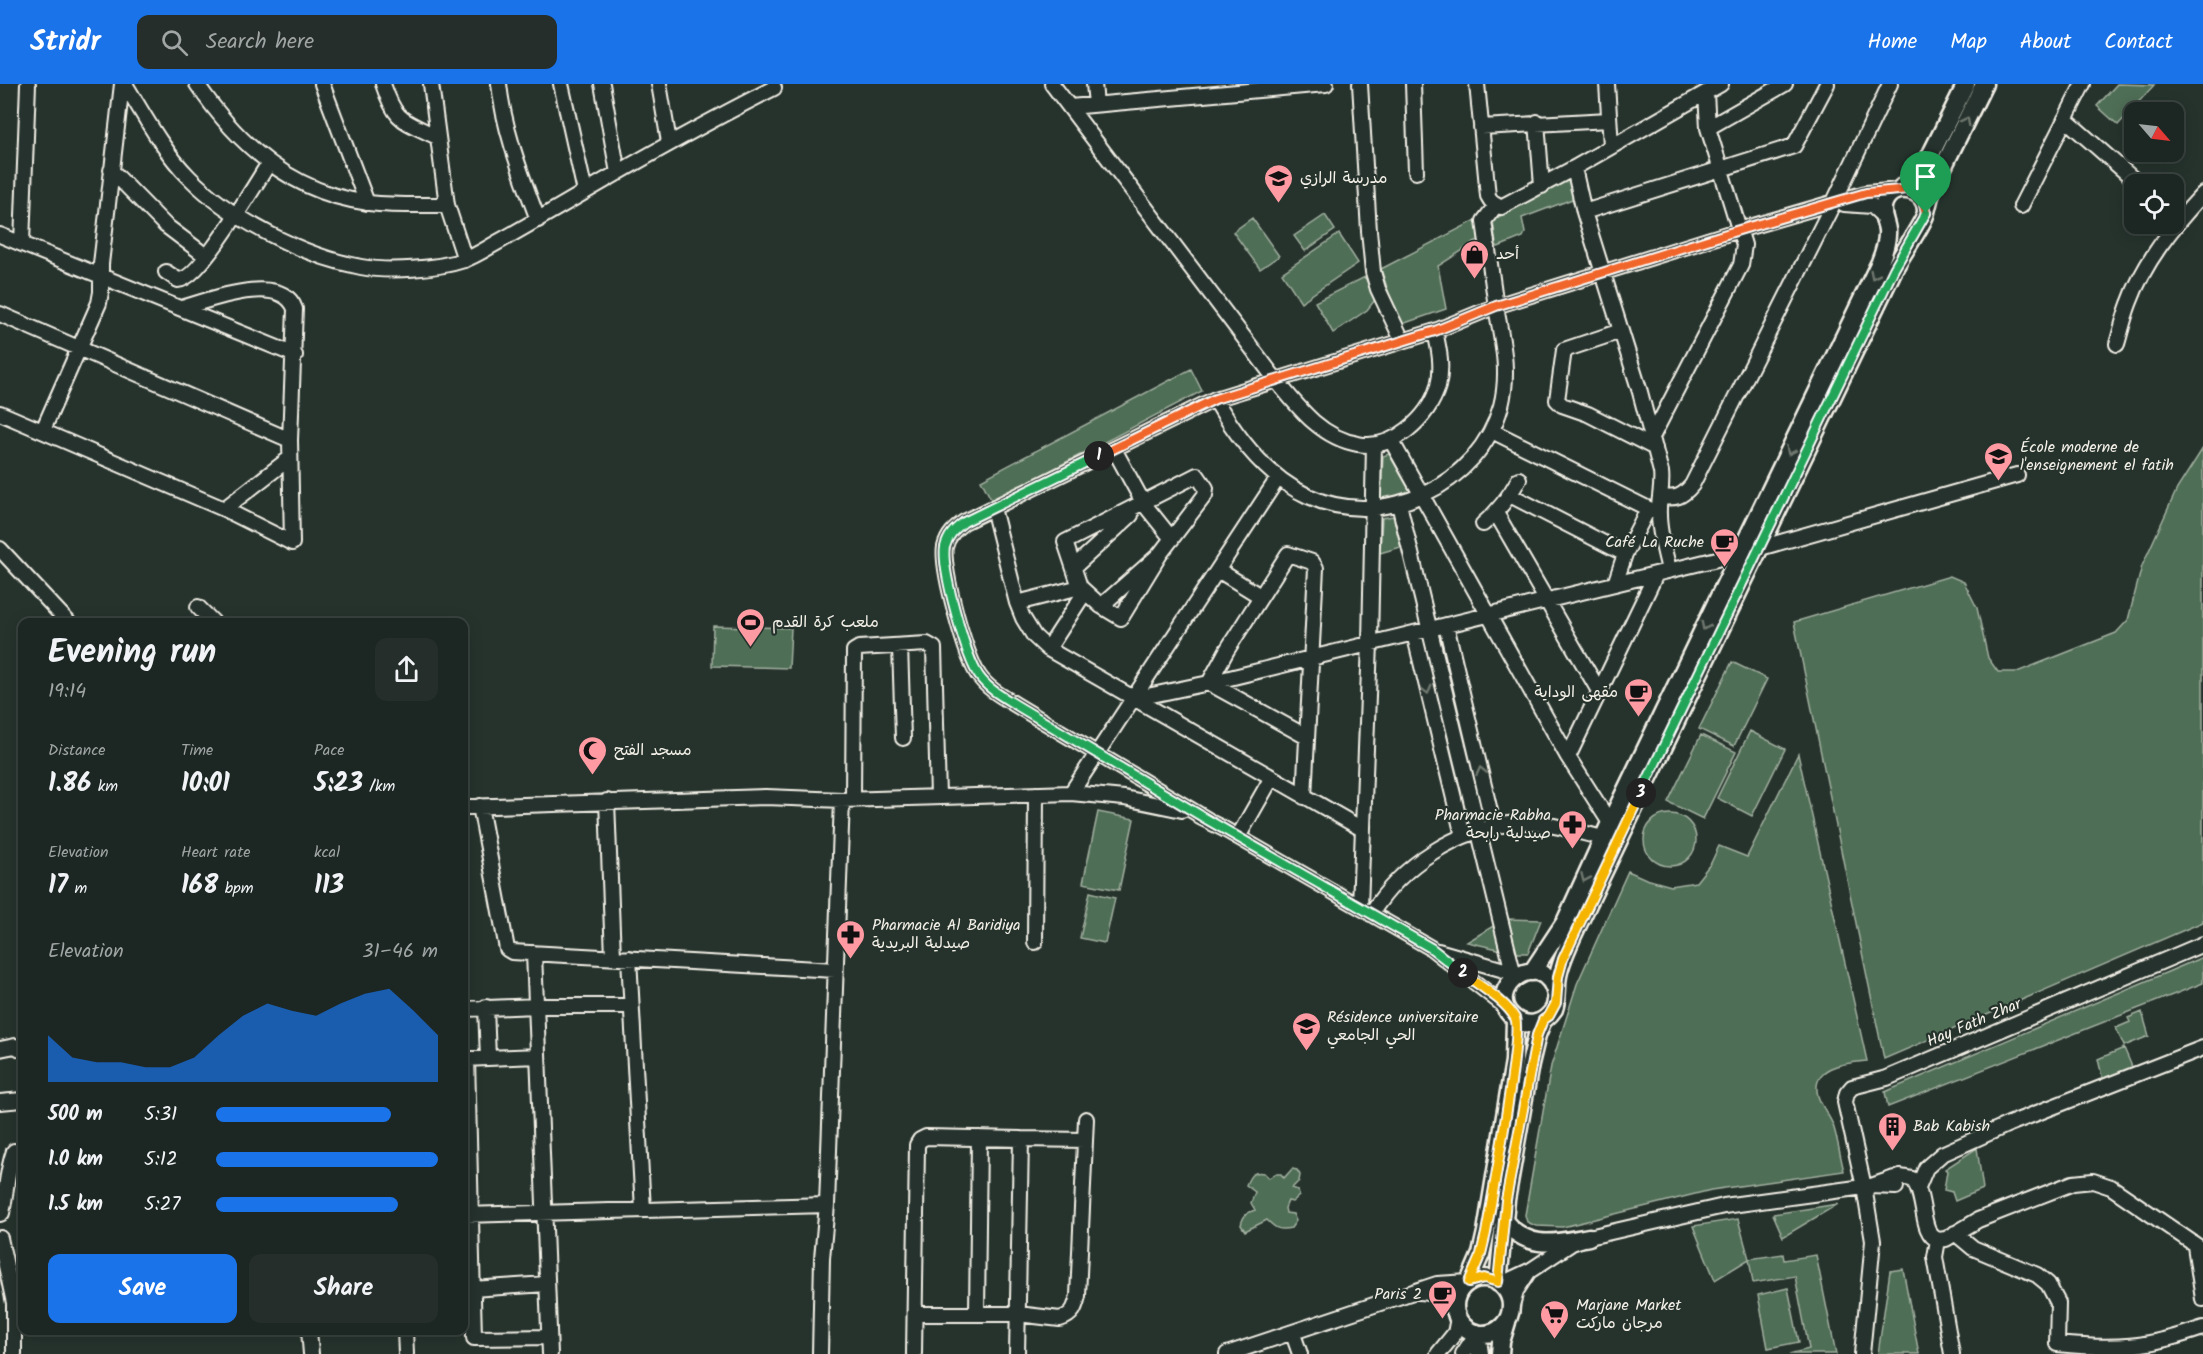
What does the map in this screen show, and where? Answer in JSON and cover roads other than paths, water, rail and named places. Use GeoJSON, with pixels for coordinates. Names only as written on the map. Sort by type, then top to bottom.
{"type":"FeatureCollection","features":[{"type":"Feature","properties":{"kind":"main road"},"geometry":{"type":"LineString","coordinates":[[1510,1313],[1499,1329],[1492,1333],[1477,1333],[1466,1328],[1457,1316],[1457,1296],[1469,1282],[1481,1254],[1486,1233],[1514,1061],[1511,1013],[1505,1000],[1508,986],[1565,922],[1606,830],[1880,262],[1886,243],[1887,230],[1884,203],[1887,197],[1899,190],[1925,166],[1966,84]]}},
{"type":"Feature","properties":{"kind":"main road"},"geometry":{"type":"LineString","coordinates":[[1499,1283],[1503,1220],[1530,1064],[1543,1020],[1553,1010],[1563,959],[1894,269],[1923,219],[1931,192],[1984,84]]}},
{"type":"Feature","properties":{"kind":"main road"},"geometry":{"type":"LineString","coordinates":[[1884,218],[1894,230],[1900,232],[1914,230],[1923,219],[1923,200],[1918,194],[1906,189],[1899,190]]}},
{"type":"Feature","properties":{"kind":"main road"},"geometry":{"type":"LineString","coordinates":[[1521,973],[1546,977],[1551,982],[1556,995]]}},
{"type":"Feature","properties":{"kind":"main road"},"geometry":{"type":"LineString","coordinates":[[1511,1013],[1529,1024],[1543,1020]]}},
{"type":"Feature","properties":{"kind":"main road"},"geometry":{"type":"LineString","coordinates":[[1503,1220],[1530,1241],[1551,1243],[1589,1237]]}},
{"type":"Feature","properties":{"kind":"main road"},"geometry":{"type":"LineString","coordinates":[[1469,1282],[1484,1278],[1499,1283],[1507,1291],[1510,1299],[1510,1313],[1501,1342],[1500,1354]]}},
{"type":"Feature","properties":{"kind":"main road"},"geometry":{"type":"LineString","coordinates":[[1477,1333],[1480,1354]]}},
{"type":"Feature","properties":{"kind":"street"},"geometry":{"type":"LineString","coordinates":[[22,243],[28,84]]}},
{"type":"Feature","properties":{"kind":"street"},"geometry":{"type":"LineString","coordinates":[[43,430],[99,303],[111,170],[123,84]]}},
{"type":"Feature","properties":{"kind":"street"},"geometry":{"type":"LineString","coordinates":[[123,84],[169,152],[189,177],[237,215],[317,255],[362,267],[429,268],[465,260],[538,220],[669,142],[774,88]]}},
{"type":"Feature","properties":{"kind":"street"},"geometry":{"type":"LineString","coordinates":[[197,84],[238,138],[285,175],[317,190],[367,203],[408,206],[447,205]]}},
{"type":"Feature","properties":{"kind":"street"},"geometry":{"type":"LineString","coordinates":[[322,84],[367,203]]}},
{"type":"Feature","properties":{"kind":"street"},"geometry":{"type":"LineString","coordinates":[[383,84],[390,106],[397,116],[437,137]]}},
{"type":"Feature","properties":{"kind":"street"},"geometry":{"type":"LineString","coordinates":[[432,84],[447,205],[465,260]]}},
{"type":"Feature","properties":{"kind":"street"},"geometry":{"type":"LineString","coordinates":[[499,84],[509,134],[538,220]]}},
{"type":"Feature","properties":{"kind":"street"},"geometry":{"type":"LineString","coordinates":[[561,84],[585,192]]}},
{"type":"Feature","properties":{"kind":"street"},"geometry":{"type":"LineString","coordinates":[[602,84],[618,173]]}},
{"type":"Feature","properties":{"kind":"street"},"geometry":{"type":"LineString","coordinates":[[658,84],[669,142]]}},
{"type":"Feature","properties":{"kind":"street"},"geometry":{"type":"LineString","coordinates":[[1052,84],[1276,380],[1309,419],[1321,428],[1358,444],[1374,445],[1404,433],[1423,414],[1438,386],[1440,354],[1435,331]]}},
{"type":"Feature","properties":{"kind":"street"},"geometry":{"type":"LineString","coordinates":[[1094,84],[1096,104]]}},
{"type":"Feature","properties":{"kind":"street"},"geometry":{"type":"LineString","coordinates":[[1148,84],[1149,99]]}},
{"type":"Feature","properties":{"kind":"street"},"geometry":{"type":"LineString","coordinates":[[1070,107],[1149,99],[1203,89],[1326,84]]}},
{"type":"Feature","properties":{"kind":"street"},"geometry":{"type":"LineString","coordinates":[[1360,84],[1373,272],[1378,289],[1402,340]]}},
{"type":"Feature","properties":{"kind":"street"},"geometry":{"type":"LineString","coordinates":[[1413,84],[1416,172]]}},
{"type":"Feature","properties":{"kind":"street"},"geometry":{"type":"LineString","coordinates":[[1477,84],[1488,196],[1501,207],[1507,206],[1721,84]]}},
{"type":"Feature","properties":{"kind":"street"},"geometry":{"type":"LineString","coordinates":[[1607,84],[1611,146]]}},
{"type":"Feature","properties":{"kind":"street"},"geometry":{"type":"LineString","coordinates":[[1708,129],[1785,84]]}},
{"type":"Feature","properties":{"kind":"street"},"geometry":{"type":"LineString","coordinates":[[1584,212],[1794,146],[1827,84]]}},
{"type":"Feature","properties":{"kind":"street"},"geometry":{"type":"LineString","coordinates":[[1660,497],[1674,499],[1692,485],[1833,204],[1890,84]]}},
{"type":"Feature","properties":{"kind":"street"},"geometry":{"type":"LineString","coordinates":[[2021,206],[2083,84]]}},
{"type":"Feature","properties":{"kind":"street"},"geometry":{"type":"LineString","coordinates":[[1653,442],[1740,265],[1743,245],[1708,129],[1706,93]]}},
{"type":"Feature","properties":{"kind":"street"},"geometry":{"type":"LineString","coordinates":[[2065,119],[2128,174]]}},
{"type":"Feature","properties":{"kind":"street"},"geometry":{"type":"LineString","coordinates":[[1481,127],[1537,122],[1609,120]]}},
{"type":"Feature","properties":{"kind":"street"},"geometry":{"type":"LineString","coordinates":[[1537,122],[1542,186]]}},
{"type":"Feature","properties":{"kind":"street"},"geometry":{"type":"LineString","coordinates":[[166,272],[175,279],[183,280],[206,256],[237,215],[269,163]]}},
{"type":"Feature","properties":{"kind":"street"},"geometry":{"type":"LineString","coordinates":[[1574,168],[1584,212],[1622,331],[1662,481],[1660,497],[1653,512],[1625,554],[1615,584]]}},
{"type":"Feature","properties":{"kind":"street"},"geometry":{"type":"LineString","coordinates":[[111,170],[165,225],[206,256]]}},
{"type":"Feature","properties":{"kind":"street"},"geometry":{"type":"LineString","coordinates":[[1511,1013],[1431,948],[1208,820],[994,691],[980,678],[971,662],[945,568],[945,549],[954,529],[964,522],[1215,399],[1435,331],[1496,306],[1739,230],[1866,193],[1899,190]]}},
{"type":"Feature","properties":{"kind":"street"},"geometry":{"type":"LineString","coordinates":[[2184,210],[2203,194]]}},
{"type":"Feature","properties":{"kind":"street"},"geometry":{"type":"LineString","coordinates":[[1833,204],[1872,206],[1884,218]]}},
{"type":"Feature","properties":{"kind":"street"},"geometry":{"type":"LineString","coordinates":[[1215,399],[1249,448],[1278,478],[1307,496],[1323,502],[1340,506],[1373,507],[1399,504],[1423,496],[1460,472],[1474,457],[1492,431],[1500,406],[1506,372],[1484,221],[1496,205]]}},
{"type":"Feature","properties":{"kind":"street"},"geometry":{"type":"LineString","coordinates":[[2117,344],[2129,303],[2166,234]]}},
{"type":"Feature","properties":{"kind":"street"},"geometry":{"type":"LineString","coordinates":[[0,235],[294,355]]}},
{"type":"Feature","properties":{"kind":"street"},"geometry":{"type":"LineString","coordinates":[[0,413],[224,510],[292,543],[290,440],[296,309],[290,298],[285,296],[247,291],[182,308]]}},
{"type":"Feature","properties":{"kind":"street"},"geometry":{"type":"LineString","coordinates":[[0,314],[290,440]]}},
{"type":"Feature","properties":{"kind":"street"},"geometry":{"type":"LineString","coordinates":[[1622,331],[1564,350],[1557,400],[1562,405],[1653,442]]}},
{"type":"Feature","properties":{"kind":"street"},"geometry":{"type":"LineString","coordinates":[[1492,431],[1653,512],[1662,540],[1663,572],[1599,691],[1568,757]]}},
{"type":"Feature","properties":{"kind":"street"},"geometry":{"type":"LineString","coordinates":[[1391,440],[1568,757],[1606,830]]}},
{"type":"Feature","properties":{"kind":"street"},"geometry":{"type":"LineString","coordinates":[[1366,911],[1362,830],[1370,643],[1374,445]]}},
{"type":"Feature","properties":{"kind":"street"},"geometry":{"type":"LineString","coordinates":[[1114,449],[1144,504],[1172,539]]}},
{"type":"Feature","properties":{"kind":"street"},"geometry":{"type":"LineString","coordinates":[[224,510],[290,458]]}},
{"type":"Feature","properties":{"kind":"street"},"geometry":{"type":"LineString","coordinates":[[1760,548],[2017,475]]}},
{"type":"Feature","properties":{"kind":"street"},"geometry":{"type":"LineString","coordinates":[[1194,476],[1199,477],[1206,488],[1205,495],[1160,554],[1121,618],[1101,606],[1083,589],[1065,542],[1144,504],[1194,476]]}},
{"type":"Feature","properties":{"kind":"street"},"geometry":{"type":"LineString","coordinates":[[1071,793],[1278,478]]}},
{"type":"Feature","properties":{"kind":"street"},"geometry":{"type":"LineString","coordinates":[[1483,524],[1496,513],[1519,479]]}},
{"type":"Feature","properties":{"kind":"street"},"geometry":{"type":"LineString","coordinates":[[1510,495],[1625,554]]}},
{"type":"Feature","properties":{"kind":"street"},"geometry":{"type":"LineString","coordinates":[[1074,567],[1144,504]]}},
{"type":"Feature","properties":{"kind":"street"},"geometry":{"type":"LineString","coordinates":[[1399,504],[1479,831],[1521,973]]}},
{"type":"Feature","properties":{"kind":"street"},"geometry":{"type":"LineString","coordinates":[[993,508],[1017,603],[1029,629],[1048,649],[1362,830]]}},
{"type":"Feature","properties":{"kind":"street"},"geometry":{"type":"LineString","coordinates":[[1496,513],[1599,691]]}},
{"type":"Feature","properties":{"kind":"street"},"geometry":{"type":"LineString","coordinates":[[0,549],[64,618]]}},
{"type":"Feature","properties":{"kind":"street"},"geometry":{"type":"LineString","coordinates":[[1101,606],[1160,554]]}},
{"type":"Feature","properties":{"kind":"street"},"geometry":{"type":"LineString","coordinates":[[1209,682],[1288,554],[1312,562],[1315,565],[1304,797]]}},
{"type":"Feature","properties":{"kind":"street"},"geometry":{"type":"LineString","coordinates":[[1133,699],[1717,559]]}},
{"type":"Feature","properties":{"kind":"street"},"geometry":{"type":"LineString","coordinates":[[1218,570],[1260,596]]}},
{"type":"Feature","properties":{"kind":"street"},"geometry":{"type":"LineString","coordinates":[[1017,603],[1083,589]]}},
{"type":"Feature","properties":{"kind":"street"},"geometry":{"type":"LineString","coordinates":[[1048,649],[1083,589]]}},
{"type":"Feature","properties":{"kind":"street"},"geometry":{"type":"LineString","coordinates":[[198,607],[209,618]]}},
{"type":"Feature","properties":{"kind":"street"},"geometry":{"type":"LineString","coordinates":[[1446,625],[1494,828]]}},
{"type":"Feature","properties":{"kind":"street"},"geometry":{"type":"LineString","coordinates":[[1414,633],[1463,836]]}},
{"type":"Feature","properties":{"kind":"street"},"geometry":{"type":"LineString","coordinates":[[820,1354],[835,970],[848,799],[854,651],[859,648],[927,644],[934,648],[938,796]]}},
{"type":"Feature","properties":{"kind":"street"},"geometry":{"type":"LineString","coordinates":[[900,646],[903,738]]}},
{"type":"Feature","properties":{"kind":"street"},"geometry":{"type":"LineString","coordinates":[[1209,682],[1307,737]]}},
{"type":"Feature","properties":{"kind":"street"},"geometry":{"type":"LineString","coordinates":[[1238,837],[1272,779]]}},
{"type":"Feature","properties":{"kind":"street"},"geometry":{"type":"LineString","coordinates":[[468,807],[766,796],[848,799],[1071,793],[1169,806],[1208,820]]}},
{"type":"Feature","properties":{"kind":"street"},"geometry":{"type":"LineString","coordinates":[[1035,942],[1036,794]]}},
{"type":"Feature","properties":{"kind":"street"},"geometry":{"type":"LineString","coordinates":[[607,801],[613,957]]}},
{"type":"Feature","properties":{"kind":"street"},"geometry":{"type":"LineString","coordinates":[[480,806],[507,949],[512,952],[835,970]]}},
{"type":"Feature","properties":{"kind":"street"},"geometry":{"type":"LineString","coordinates":[[1366,911],[1406,872],[1441,847],[1463,836],[1516,823],[1606,830]]}},
{"type":"Feature","properties":{"kind":"street","name":"Hay Fath Zhar"},"geometry":{"type":"LineString","coordinates":[[1868,1186],[1846,1108],[1847,1093],[1852,1087],[1887,1078],[2203,944]]}},
{"type":"Feature","properties":{"kind":"street"},"geometry":{"type":"LineString","coordinates":[[1431,948],[1521,973]]}},
{"type":"Feature","properties":{"kind":"street"},"geometry":{"type":"LineString","coordinates":[[534,953],[550,1354]]}},
{"type":"Feature","properties":{"kind":"street"},"geometry":{"type":"LineString","coordinates":[[629,958],[643,1210]]}},
{"type":"Feature","properties":{"kind":"street"},"geometry":{"type":"LineString","coordinates":[[468,1009],[630,1006]]}},
{"type":"Feature","properties":{"kind":"street"},"geometry":{"type":"LineString","coordinates":[[486,1007],[488,1058]]}},
{"type":"Feature","properties":{"kind":"street"},"geometry":{"type":"LineString","coordinates":[[0,1049],[15,1046],[18,1048]]}},
{"type":"Feature","properties":{"kind":"street"},"geometry":{"type":"LineString","coordinates":[[2203,1048],[2009,1124],[1942,1154],[1926,1168],[1918,1187],[1928,1233],[1938,1240],[1946,1239],[1978,1220],[2073,1183],[2093,1181],[2112,1186],[2199,1248],[2203,1299]]}},
{"type":"Feature","properties":{"kind":"street"},"geometry":{"type":"LineString","coordinates":[[468,1059],[538,1056]]}},
{"type":"Feature","properties":{"kind":"street"},"geometry":{"type":"LineString","coordinates":[[0,1102],[18,1100]]}},
{"type":"Feature","properties":{"kind":"street"},"geometry":{"type":"LineString","coordinates":[[915,1314],[1018,1314],[1060,1319],[1074,1311],[1078,1296],[1086,1119]]}},
{"type":"Feature","properties":{"kind":"street"},"geometry":{"type":"LineString","coordinates":[[914,1354],[917,1145],[920,1140],[926,1137],[1085,1140]]}},
{"type":"Feature","properties":{"kind":"street"},"geometry":{"type":"LineString","coordinates":[[977,1313],[979,1138]]}},
{"type":"Feature","properties":{"kind":"street"},"geometry":{"type":"LineString","coordinates":[[1017,1354],[1021,1139]]}},
{"type":"Feature","properties":{"kind":"street"},"geometry":{"type":"LineString","coordinates":[[0,1153],[18,1149]]}},
{"type":"Feature","properties":{"kind":"street"},"geometry":{"type":"LineString","coordinates":[[0,1214],[5,1199],[5,1183],[18,1149]]}},
{"type":"Feature","properties":{"kind":"street"},"geometry":{"type":"LineString","coordinates":[[1499,1283],[1531,1270],[1572,1243],[1589,1237],[1724,1206],[1898,1182],[1918,1187]]}},
{"type":"Feature","properties":{"kind":"street"},"geometry":{"type":"LineString","coordinates":[[1862,1354],[1873,1241],[1868,1186]]}},
{"type":"Feature","properties":{"kind":"street"},"geometry":{"type":"LineString","coordinates":[[468,1215],[827,1205]]}},
{"type":"Feature","properties":{"kind":"street"},"geometry":{"type":"LineString","coordinates":[[468,1230],[472,1289],[468,1311],[474,1338],[548,1337]]}},
{"type":"Feature","properties":{"kind":"street"},"geometry":{"type":"LineString","coordinates":[[1955,1233],[1973,1248],[2037,1275],[2048,1284],[2058,1303],[2057,1344],[2149,1349],[2203,1328]]}},
{"type":"Feature","properties":{"kind":"street"},"geometry":{"type":"LineString","coordinates":[[0,1238],[14,1303],[14,1354]]}},
{"type":"Feature","properties":{"kind":"street"},"geometry":{"type":"LineString","coordinates":[[1938,1240],[1935,1257],[1952,1354]]}},
{"type":"Feature","properties":{"kind":"street"},"geometry":{"type":"LineString","coordinates":[[1510,1313],[1516,1291],[1531,1270]]}},
{"type":"Feature","properties":{"kind":"street"},"geometry":{"type":"LineString","coordinates":[[1227,1354],[1293,1334],[1437,1284],[1469,1282]]}},
{"type":"Feature","properties":{"kind":"street"},"geometry":{"type":"LineString","coordinates":[[472,1289],[547,1284]]}},
{"type":"Feature","properties":{"kind":"street"},"geometry":{"type":"LineString","coordinates":[[1417,1292],[1433,1293],[1441,1297],[1457,1316],[1455,1334],[1438,1354]]}},
{"type":"Feature","properties":{"kind":"street"},"geometry":{"type":"LineString","coordinates":[[1463,1354],[1477,1333]]}},
{"type":"Feature","properties":{"kind":"street"},"geometry":{"type":"LineString","coordinates":[[1293,1334],[1300,1354]]}},
{"type":"Feature","properties":{"kind":"street"},"geometry":{"type":"LineString","coordinates":[[309,1335],[310,1354]]}},
{"type":"Feature","properties":{"kind":"street"},"geometry":{"type":"LineString","coordinates":[[405,1335],[406,1354]]}},
{"type":"Feature","properties":{"kind":"place","name":"مدرسة الرازي"},"geometry":{"type":"Point","coordinates":[1279,204]}},
{"type":"Feature","properties":{"kind":"place","name":"أحد"},"geometry":{"type":"Point","coordinates":[1475,280]}},
{"type":"Feature","properties":{"kind":"place","name":"École moderne de l'enseignement el fatih"},"geometry":{"type":"Point","coordinates":[1999,482]}},
{"type":"Feature","properties":{"kind":"place","name":"Café La Ruche"},"geometry":{"type":"Point","coordinates":[1725,568]}},
{"type":"Feature","properties":{"kind":"place","name":"ملعب كرة القدم"},"geometry":{"type":"Point","coordinates":[751,648]}},
{"type":"Feature","properties":{"kind":"place","name":"مقهى الوداية"},"geometry":{"type":"Point","coordinates":[1639,718]}},
{"type":"Feature","properties":{"kind":"place","name":"مسجد الفتح"},"geometry":{"type":"Point","coordinates":[593,776]}},
{"type":"Feature","properties":{"kind":"place","name":"Pharmacie Rabha صيدلية رابحة"},"geometry":{"type":"Point","coordinates":[1572,850]}},
{"type":"Feature","properties":{"kind":"place","name":"Pharmacie Al Baridiya صيدلية البريدية"},"geometry":{"type":"Point","coordinates":[851,960]}},
{"type":"Feature","properties":{"kind":"place","name":"Résidence universitaire الحي الجامعي"},"geometry":{"type":"Point","coordinates":[1306,1052]}},
{"type":"Feature","properties":{"kind":"place","name":"Bab Kabish"},"geometry":{"type":"Point","coordinates":[1892,1152]}},
{"type":"Feature","properties":{"kind":"place","name":"Paris 2"},"geometry":{"type":"Point","coordinates":[1443,1320]}},
{"type":"Feature","properties":{"kind":"place","name":"Marjane Market مرجان ماركت"},"geometry":{"type":"Point","coordinates":[1555,1340]}}]}
